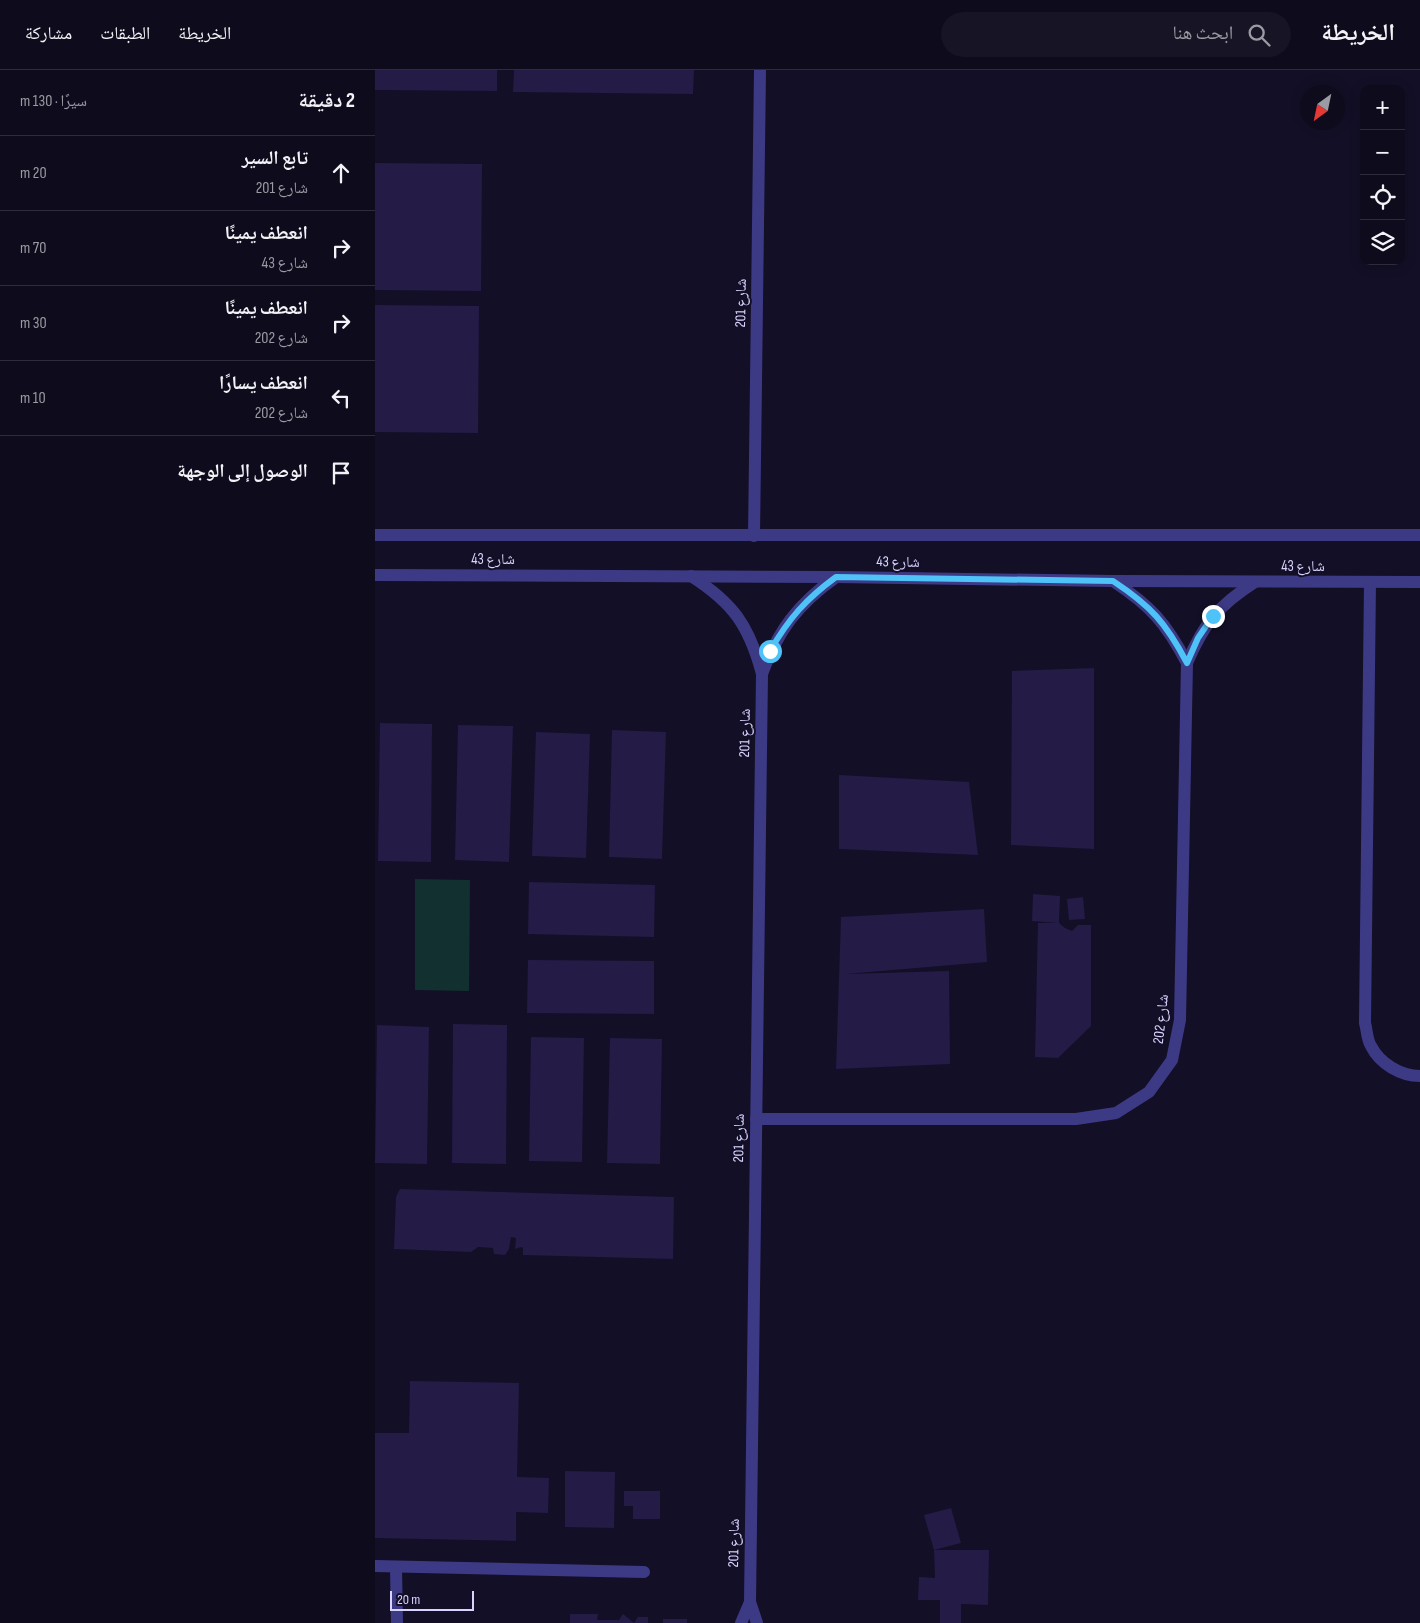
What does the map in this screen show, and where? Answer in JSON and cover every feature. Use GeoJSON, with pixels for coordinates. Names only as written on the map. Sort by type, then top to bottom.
{"type":"FeatureCollection","features":[{"type":"Feature","properties":{"kind":"street","name":"شارع 201"},"geometry":{"type":"LineString","coordinates":[[754,536],[760,70]]}},
{"type":"Feature","properties":{"kind":"street","name":"شارع 43"},"geometry":{"type":"LineString","coordinates":[[375,535],[1420,535]]}},
{"type":"Feature","properties":{"kind":"street","name":"شارع 43"},"geometry":{"type":"LineString","coordinates":[[375,575],[1420,582]]}},
{"type":"Feature","properties":{"kind":"street","name":"شارع 201"},"geometry":{"type":"LineString","coordinates":[[691,576],[712,590],[730,607],[745,627],[755,650],[762,674],[750,1602],[757,1623]]}},
{"type":"Feature","properties":{"kind":"street","name":"شارع 201"},"geometry":{"type":"LineString","coordinates":[[762,674],[770,651],[798,609],[815,592],[836,577]]}},
{"type":"Feature","properties":{"kind":"street","name":"شارع 202"},"geometry":{"type":"LineString","coordinates":[[1113,581],[1137,597],[1157,616],[1174,638],[1187,663]]}},
{"type":"Feature","properties":{"kind":"street","name":"شارع 202"},"geometry":{"type":"LineString","coordinates":[[756,1118],[1076,1119],[1115,1113],[1149,1092],[1173,1060],[1180,1020],[1187,663],[1198,638],[1213,616],[1233,597],[1255,582]]}},
{"type":"Feature","properties":{"kind":"street"},"geometry":{"type":"LineString","coordinates":[[1370,582],[1365,1023],[1371,1046],[1386,1065],[1408,1076],[1420,1076]]}},
{"type":"Feature","properties":{"kind":"street"},"geometry":{"type":"LineString","coordinates":[[375,1566],[644,1572]]}},
{"type":"Feature","properties":{"kind":"street"},"geometry":{"type":"LineString","coordinates":[[396,1567],[397,1623]]}},
{"type":"Feature","properties":{"kind":"street","name":"شارع 201"},"geometry":{"type":"LineString","coordinates":[[741,1623],[750,1602]]}},
{"type":"Feature","properties":{"kind":"green space"},"geometry":{"type":"Polygon","coordinates":[[[415,879],[470,880],[469,991],[415,990],[415,879]]]}},
{"type":"Feature","properties":{"kind":"building"},"geometry":{"type":"Polygon","coordinates":[[[375,70],[497,70],[497,91],[375,90],[375,70]]]}},
{"type":"Feature","properties":{"kind":"building"},"geometry":{"type":"Polygon","coordinates":[[[514,70],[694,70],[693,94],[513,92],[514,70]]]}},
{"type":"Feature","properties":{"kind":"building"},"geometry":{"type":"Polygon","coordinates":[[[375,163],[482,164],[481,291],[375,290],[375,163]]]}},
{"type":"Feature","properties":{"kind":"building"},"geometry":{"type":"Polygon","coordinates":[[[375,305],[479,306],[478,433],[375,432],[375,305]]]}},
{"type":"Feature","properties":{"kind":"building"},"geometry":{"type":"Polygon","coordinates":[[[1094,668],[1094,849],[1011,845],[1012,671],[1094,668]]]}},
{"type":"Feature","properties":{"kind":"building"},"geometry":{"type":"Polygon","coordinates":[[[380,723],[432,724],[431,862],[378,861],[380,723]]]}},
{"type":"Feature","properties":{"kind":"building"},"geometry":{"type":"Polygon","coordinates":[[[458,725],[513,726],[509,862],[455,860],[458,725]]]}},
{"type":"Feature","properties":{"kind":"building"},"geometry":{"type":"Polygon","coordinates":[[[612,730],[666,732],[662,859],[609,857],[612,730]]]}},
{"type":"Feature","properties":{"kind":"building"},"geometry":{"type":"Polygon","coordinates":[[[536,732],[590,734],[586,858],[532,856],[536,732]]]}},
{"type":"Feature","properties":{"kind":"building"},"geometry":{"type":"Polygon","coordinates":[[[839,775],[969,782],[978,855],[839,849],[839,775]]]}},
{"type":"Feature","properties":{"kind":"building"},"geometry":{"type":"Polygon","coordinates":[[[529,882],[655,885],[654,937],[528,934],[529,882]]]}},
{"type":"Feature","properties":{"kind":"building"},"geometry":{"type":"Polygon","coordinates":[[[1033,894],[1060,896],[1059,923],[1065,928],[1072,931],[1078,925],[1091,925],[1091,1026],[1058,1058],[1035,1057],[1038,923],[1057,923],[1032,921],[1033,894]]]}},
{"type":"Feature","properties":{"kind":"building"},"geometry":{"type":"Polygon","coordinates":[[[1083,897],[1085,919],[1069,920],[1067,899],[1083,897]]]}},
{"type":"Feature","properties":{"kind":"building"},"geometry":{"type":"Polygon","coordinates":[[[984,909],[987,962],[846,974],[949,971],[950,1064],[836,1069],[841,917],[984,909]]]}},
{"type":"Feature","properties":{"kind":"building"},"geometry":{"type":"Polygon","coordinates":[[[528,960],[654,961],[654,1014],[527,1013],[528,960]]]}},
{"type":"Feature","properties":{"kind":"building"},"geometry":{"type":"Polygon","coordinates":[[[453,1024],[507,1025],[506,1164],[452,1163],[453,1024]]]}},
{"type":"Feature","properties":{"kind":"building"},"geometry":{"type":"Polygon","coordinates":[[[377,1025],[429,1027],[427,1164],[375,1163],[377,1025]]]}},
{"type":"Feature","properties":{"kind":"building"},"geometry":{"type":"Polygon","coordinates":[[[531,1037],[584,1038],[582,1162],[529,1161],[531,1037]]]}},
{"type":"Feature","properties":{"kind":"building"},"geometry":{"type":"Polygon","coordinates":[[[610,1038],[662,1039],[660,1164],[607,1163],[610,1038]]]}},
{"type":"Feature","properties":{"kind":"building"},"geometry":{"type":"Polygon","coordinates":[[[400,1189],[674,1197],[673,1259],[523,1255],[523,1248],[515,1249],[516,1238],[511,1237],[509,1249],[505,1255],[494,1254],[493,1248],[478,1247],[471,1252],[394,1249],[396,1197],[400,1189]]]}},
{"type":"Feature","properties":{"kind":"building"},"geometry":{"type":"Polygon","coordinates":[[[410,1381],[519,1383],[517,1477],[549,1478],[548,1513],[516,1512],[516,1541],[375,1538],[375,1433],[409,1433],[410,1381]]]}},
{"type":"Feature","properties":{"kind":"building"},"geometry":{"type":"Polygon","coordinates":[[[565,1471],[615,1472],[614,1528],[565,1527],[565,1471]]]}},
{"type":"Feature","properties":{"kind":"building"},"geometry":{"type":"Polygon","coordinates":[[[624,1491],[660,1491],[660,1519],[633,1519],[633,1506],[624,1506],[624,1491]]]}},
{"type":"Feature","properties":{"kind":"building"},"geometry":{"type":"Polygon","coordinates":[[[951,1508],[961,1543],[934,1550],[924,1515],[951,1508]]]}},
{"type":"Feature","properties":{"kind":"building"},"geometry":{"type":"Polygon","coordinates":[[[934,1550],[989,1550],[988,1605],[961,1604],[961,1623],[940,1623],[940,1600],[918,1600],[919,1577],[935,1578],[934,1550]]]}},
{"type":"Feature","properties":{"kind":"building"},"geometry":{"type":"Polygon","coordinates":[[[570,1614],[598,1614],[597,1620],[619,1620],[623,1614],[634,1623],[570,1623],[570,1614]]]}},
{"type":"Feature","properties":{"kind":"building"},"geometry":{"type":"Polygon","coordinates":[[[638,1617],[648,1617],[648,1623],[634,1623],[638,1617]]]}},
{"type":"Feature","properties":{"kind":"building"},"geometry":{"type":"Polygon","coordinates":[[[663,1619],[687,1619],[687,1623],[663,1623],[663,1619]]]}},
{"type":"Feature","properties":{"kind":"route"},"geometry":{"type":"LineString","coordinates":[[770,651],[798,609],[815,592],[836,577],[1113,581],[1137,597],[1157,616],[1174,638],[1187,663],[1198,638],[1213,616]]}}]}
